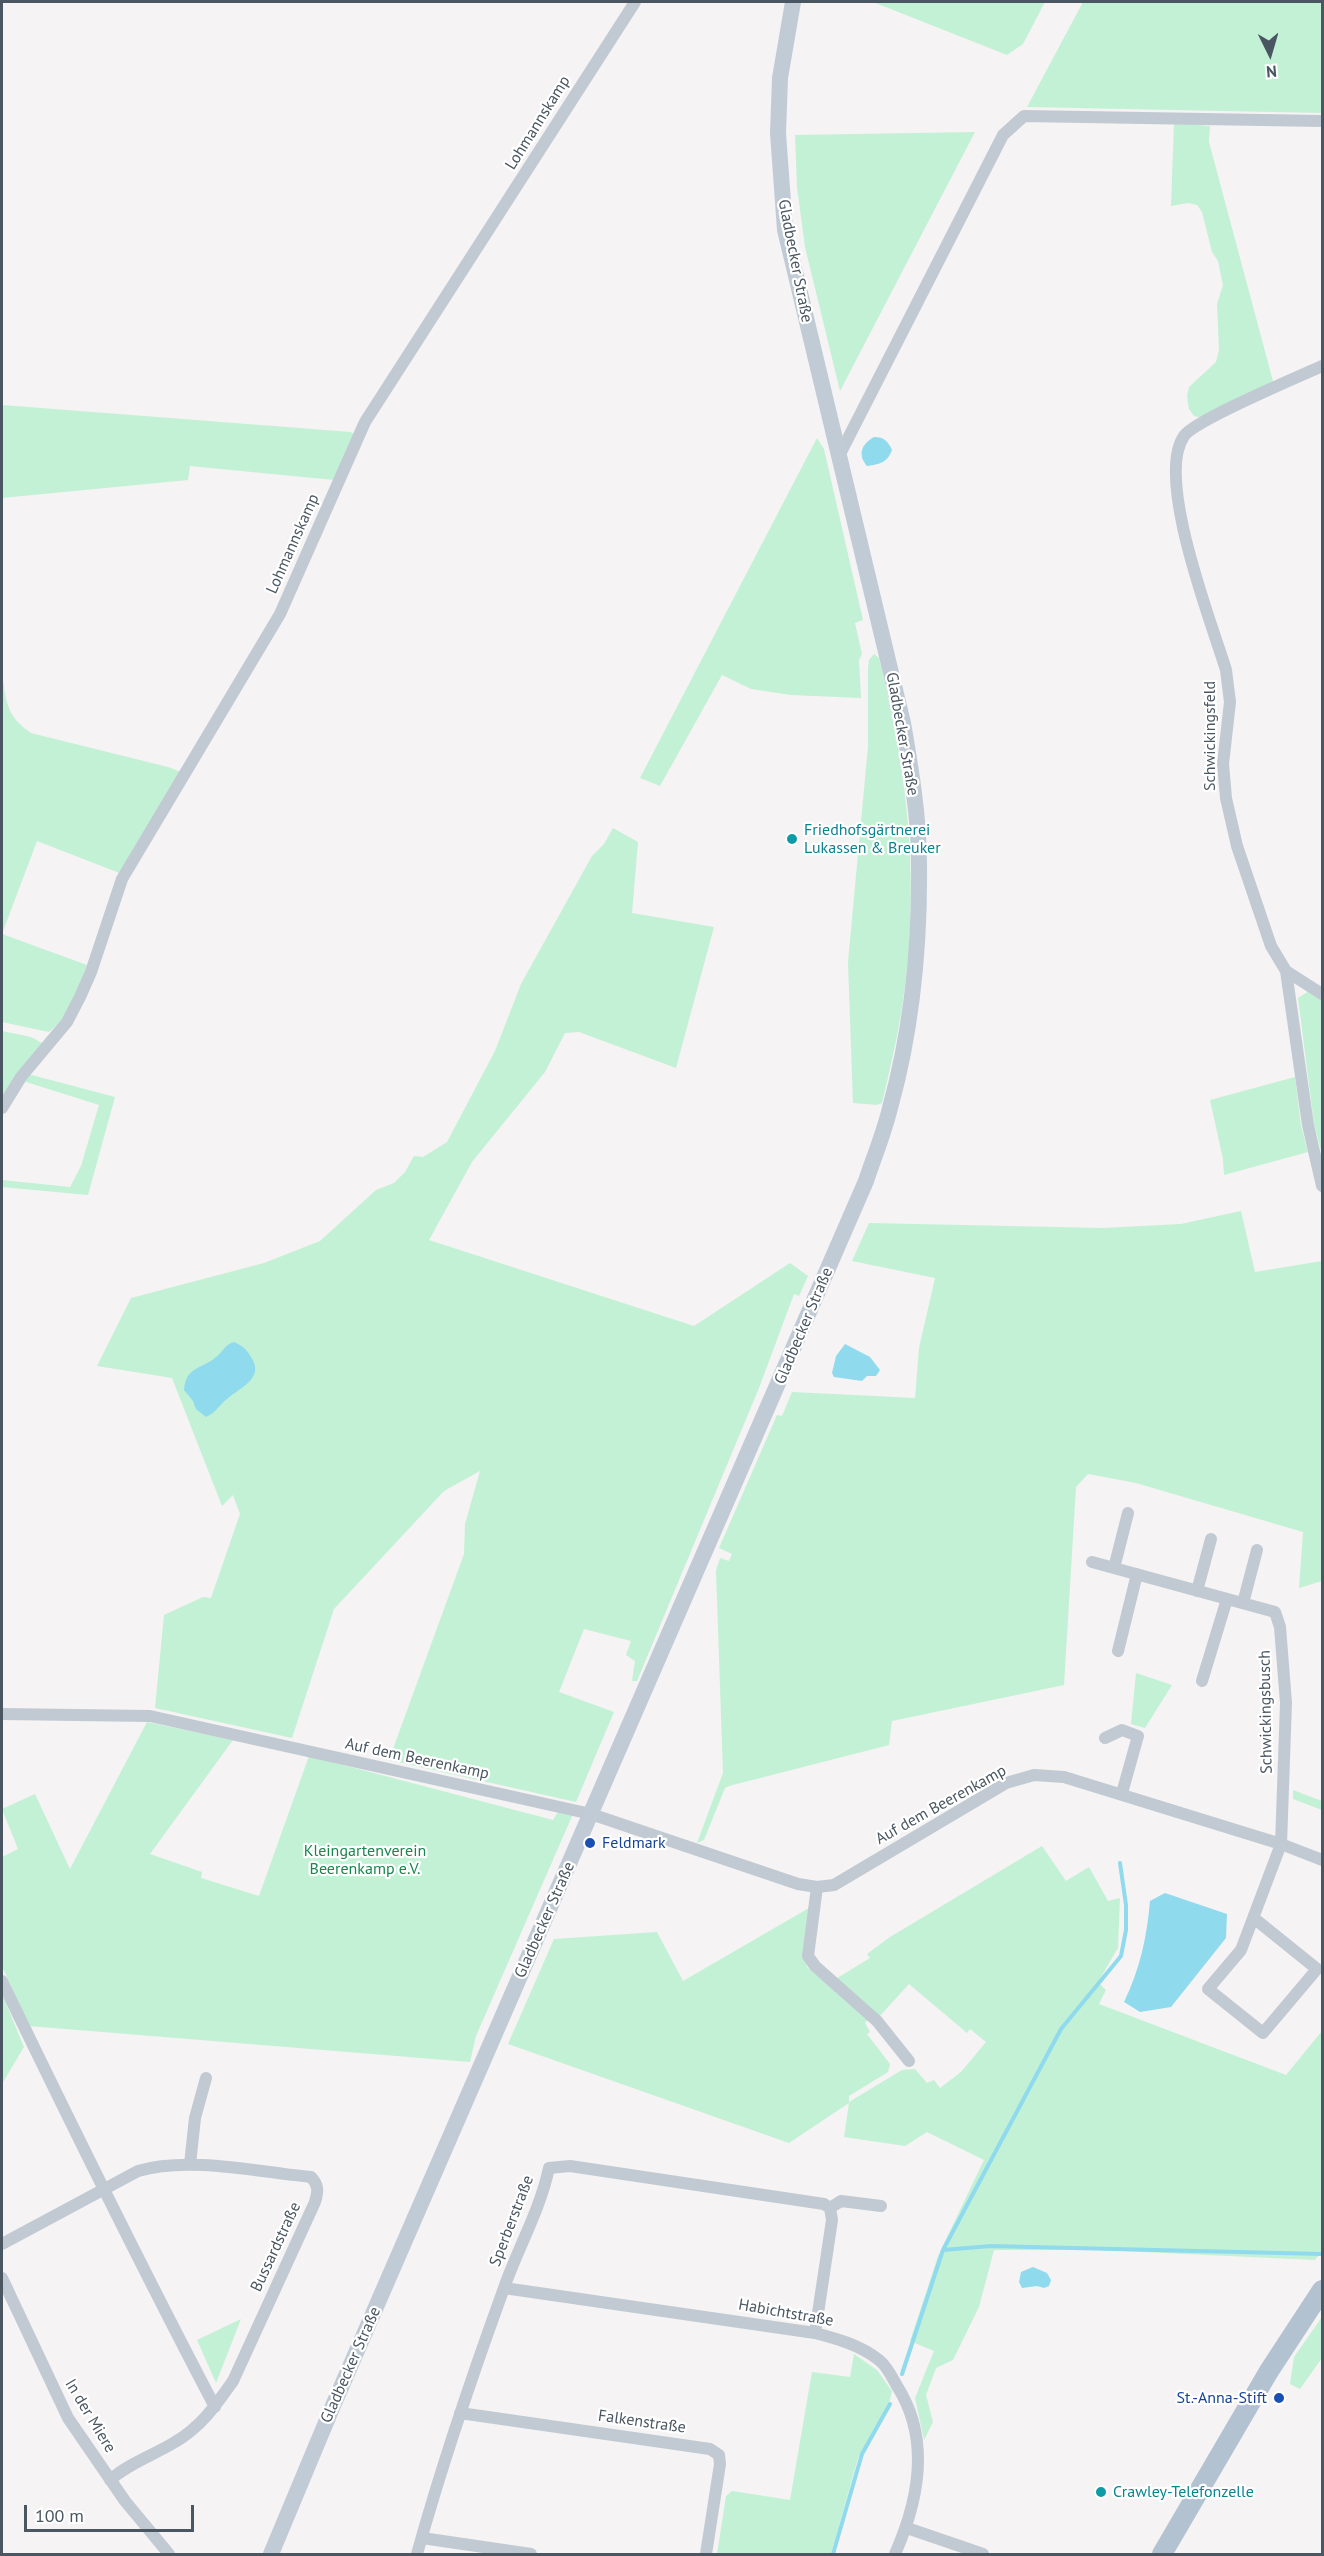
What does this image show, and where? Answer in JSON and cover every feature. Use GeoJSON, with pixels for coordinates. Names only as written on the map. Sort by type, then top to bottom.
{"type":"FeatureCollection","features":[{"type":"Feature","properties":{"kind":"main road","name":"Gladbecker Straße"},"geometry":{"type":"LineString","coordinates":[[271,2554],[324,2425],[866,1181],[890,1108],[909,1019],[917,940],[920,862],[912,777],[903,723],[785,230],[778,133],[780,78],[793,2]]}},
{"type":"Feature","properties":{"kind":"main road"},"geometry":{"type":"LineString","coordinates":[[1162,2554],[1269,2371],[1323,2290]]}},
{"type":"Feature","properties":{"kind":"street","name":"Lohmannskamp"},"geometry":{"type":"LineString","coordinates":[[2,1108],[21,1077],[67,1022],[80,998],[92,972],[122,879],[280,614],[365,422],[635,2]]}},
{"type":"Feature","properties":{"kind":"street"},"geometry":{"type":"LineString","coordinates":[[840,454],[1003,135],[1024,116],[1323,121]]}},
{"type":"Feature","properties":{"kind":"street","name":"Schwickingsfeld"},"geometry":{"type":"LineString","coordinates":[[1323,366],[1209,419],[1185,435],[1178,450],[1175,469],[1176,497],[1182,528],[1226,670],[1229,687],[1230,702],[1223,764],[1226,798],[1237,846],[1271,946],[1286,971],[1308,1125],[1323,1186]]}},
{"type":"Feature","properties":{"kind":"street"},"geometry":{"type":"LineString","coordinates":[[1286,971],[1323,994]]}},
{"type":"Feature","properties":{"kind":"street"},"geometry":{"type":"LineString","coordinates":[[1114,1568],[1128,1513]]}},
{"type":"Feature","properties":{"kind":"street"},"geometry":{"type":"LineString","coordinates":[[1197,1591],[1211,1539]]}},
{"type":"Feature","properties":{"kind":"street"},"geometry":{"type":"LineString","coordinates":[[1243,1603],[1257,1550]]}},
{"type":"Feature","properties":{"kind":"street","name":"Schwickingsbusch"},"geometry":{"type":"LineString","coordinates":[[1092,1562],[1275,1612],[1280,1628],[1286,1735],[1281,1844]]}},
{"type":"Feature","properties":{"kind":"street"},"geometry":{"type":"LineString","coordinates":[[1118,1651],[1137,1574]]}},
{"type":"Feature","properties":{"kind":"street"},"geometry":{"type":"LineString","coordinates":[[1202,1681],[1227,1599]]}},
{"type":"Feature","properties":{"kind":"street","name":"Auf dem Beerenkamp"},"geometry":{"type":"LineString","coordinates":[[2,1714],[150,1716],[591,1814],[798,1884],[817,1887],[834,1885],[1006,1783],[1034,1775],[1064,1777],[1122,1793],[1281,1844],[1323,1860]]}},
{"type":"Feature","properties":{"kind":"street"},"geometry":{"type":"LineString","coordinates":[[1105,1738],[1122,1730],[1138,1736],[1122,1793]]}},
{"type":"Feature","properties":{"kind":"street"},"geometry":{"type":"LineString","coordinates":[[1255,1918],[1317,1969],[1263,2033],[1208,1989],[1241,1950],[1255,1918],[1281,1844]]}},
{"type":"Feature","properties":{"kind":"street"},"geometry":{"type":"LineString","coordinates":[[817,1887],[808,1956],[815,1966],[877,2021],[909,2061]]}},
{"type":"Feature","properties":{"kind":"street"},"geometry":{"type":"LineString","coordinates":[[3,1983],[104,2191],[215,2407]]}},
{"type":"Feature","properties":{"kind":"street"},"geometry":{"type":"LineString","coordinates":[[190,2164],[195,2118],[206,2078]]}},
{"type":"Feature","properties":{"kind":"street","name":"Bussardstraße"},"geometry":{"type":"LineString","coordinates":[[2,2244],[138,2171],[159,2165],[190,2164],[311,2178],[316,2183],[318,2192],[232,2381],[215,2407],[194,2429],[176,2442],[120,2472],[110,2480]]}},
{"type":"Feature","properties":{"kind":"street","name":"Sperberstraße"},"geometry":{"type":"LineString","coordinates":[[417,2554],[460,2413],[504,2288],[545,2186],[549,2168],[570,2166],[824,2204],[830,2208],[841,2201],[882,2206]]}},
{"type":"Feature","properties":{"kind":"street"},"geometry":{"type":"LineString","coordinates":[[815,2333],[832,2220],[830,2208]]}},
{"type":"Feature","properties":{"kind":"street","name":"In der Miere"},"geometry":{"type":"LineString","coordinates":[[2,2281],[68,2418],[110,2480],[169,2554]]}},
{"type":"Feature","properties":{"kind":"street","name":"Habichtstraße"},"geometry":{"type":"LineString","coordinates":[[504,2288],[815,2333],[846,2341],[880,2361],[911,2412],[920,2473],[907,2528],[896,2554]]}},
{"type":"Feature","properties":{"kind":"street","name":"Falkenstraße"},"geometry":{"type":"LineString","coordinates":[[460,2413],[710,2449],[719,2455],[720,2464],[706,2554]]}},
{"type":"Feature","properties":{"kind":"street"},"geometry":{"type":"LineString","coordinates":[[907,2528],[982,2554]]}},
{"type":"Feature","properties":{"kind":"street"},"geometry":{"type":"LineString","coordinates":[[422,2538],[531,2554]]}},
{"type":"Feature","properties":{"kind":"green space"},"geometry":{"type":"Polygon","coordinates":[[[873,2],[1045,2],[1023,44],[1007,55],[873,2]]]}},
{"type":"Feature","properties":{"kind":"green space"},"geometry":{"type":"Polygon","coordinates":[[[1083,2],[1322,2],[1322,113],[1027,107],[1083,2]]]}},
{"type":"Feature","properties":{"kind":"green space"},"geometry":{"type":"Polygon","coordinates":[[[1174,123],[1210,126],[1209,142],[1274,385],[1202,418],[1194,416],[1189,409],[1187,396],[1189,387],[1216,362],[1219,350],[1217,304],[1223,285],[1218,261],[1212,252],[1202,212],[1197,205],[1188,203],[1171,206],[1174,123]]]}},
{"type":"Feature","properties":{"kind":"green space"},"geometry":{"type":"Polygon","coordinates":[[[975,132],[840,391],[805,247],[797,187],[795,135],[975,132]]]}},
{"type":"Feature","properties":{"kind":"green space"},"geometry":{"type":"Polygon","coordinates":[[[2,405],[351,432],[355,435],[334,480],[190,466],[188,480],[2,498],[2,405]]]}},
{"type":"Feature","properties":{"kind":"green space"},"geometry":{"type":"Polygon","coordinates":[[[817,438],[824,449],[863,620],[855,623],[862,654],[859,660],[861,698],[791,695],[751,689],[722,675],[660,786],[640,778],[817,438]]]}},
{"type":"Feature","properties":{"kind":"green space"},"geometry":{"type":"Polygon","coordinates":[[[874,654],[879,658],[898,746],[909,834],[911,879],[907,969],[901,1014],[882,1103],[877,1105],[853,1103],[848,962],[868,746],[868,668],[869,660],[874,654]]]}},
{"type":"Feature","properties":{"kind":"green space"},"geometry":{"type":"Polygon","coordinates":[[[2,672],[6,700],[12,714],[31,733],[181,772],[122,874],[37,841],[2,934],[2,672]]]}},
{"type":"Feature","properties":{"kind":"green space"},"geometry":{"type":"Polygon","coordinates":[[[613,828],[638,842],[632,913],[714,927],[676,1068],[579,1032],[565,1033],[545,1072],[472,1162],[429,1240],[694,1326],[790,1263],[808,1276],[799,1296],[794,1294],[759,1388],[637,1681],[632,1681],[635,1661],[626,1655],[631,1641],[584,1629],[559,1692],[614,1712],[576,1802],[389,1760],[464,1554],[465,1524],[480,1471],[444,1491],[334,1609],[292,1738],[155,1708],[164,1615],[203,1597],[211,1598],[240,1514],[233,1495],[222,1506],[172,1378],[97,1366],[131,1298],[264,1263],[320,1241],[376,1190],[394,1183],[405,1172],[414,1156],[423,1157],[447,1142],[495,1051],[521,984],[592,856],[604,844],[613,828]]]}},
{"type":"Feature","properties":{"kind":"green space"},"geometry":{"type":"Polygon","coordinates":[[[2,934],[87,965],[73,1002],[63,1018],[49,1032],[2,1022],[2,934]]]}},
{"type":"Feature","properties":{"kind":"green space"},"geometry":{"type":"Polygon","coordinates":[[[1309,991],[1322,1001],[1322,1154],[1314,1124],[1298,998],[1309,991]]]}},
{"type":"Feature","properties":{"kind":"green space"},"geometry":{"type":"Polygon","coordinates":[[[2,1031],[31,1037],[42,1043],[2,1102],[2,1031]]]}},
{"type":"Feature","properties":{"kind":"green space"},"geometry":{"type":"Polygon","coordinates":[[[28,1074],[115,1097],[88,1195],[2,1187],[2,1180],[70,1187],[81,1166],[99,1105],[23,1081],[28,1074]]]}},
{"type":"Feature","properties":{"kind":"green space"},"geometry":{"type":"Polygon","coordinates":[[[1295,1077],[1301,1126],[1308,1152],[1224,1175],[1223,1159],[1210,1100],[1295,1077]]]}},
{"type":"Feature","properties":{"kind":"green space"},"geometry":{"type":"Polygon","coordinates":[[[1241,1211],[1255,1272],[1322,1261],[1322,1581],[1299,1588],[1303,1532],[1136,1483],[1088,1474],[1076,1487],[1064,1685],[892,1721],[889,1745],[729,1786],[725,1788],[704,1840],[697,1843],[723,1773],[716,1571],[720,1558],[729,1561],[732,1554],[719,1548],[777,1415],[782,1416],[792,1392],[915,1398],[919,1348],[935,1278],[852,1261],[869,1223],[1103,1228],[1181,1224],[1241,1211]]]}},
{"type":"Feature","properties":{"kind":"green space"},"geometry":{"type":"Polygon","coordinates":[[[1136,1673],[1172,1685],[1145,1728],[1131,1724],[1136,1673]]]}},
{"type":"Feature","properties":{"kind":"green space","name":"Kleingartenverein Beerenkamp e.V."},"geometry":{"type":"Polygon","coordinates":[[[147,1722],[233,1740],[150,1854],[202,1872],[201,1878],[259,1896],[309,1756],[553,1820],[559,1810],[573,1814],[476,2036],[470,2062],[29,2026],[2,1966],[2,1857],[18,1849],[2,1809],[35,1794],[70,1869],[147,1722]]]}},
{"type":"Feature","properties":{"kind":"green space"},"geometry":{"type":"Polygon","coordinates":[[[1293,1790],[1322,1801],[1322,1810],[1293,1799],[1293,1790]]]}},
{"type":"Feature","properties":{"kind":"green space"},"geometry":{"type":"Polygon","coordinates":[[[1042,1846],[1066,1881],[1089,1867],[1108,1901],[1120,1898],[1118,1948],[1098,1982],[1106,1990],[1099,2004],[1286,2075],[1322,2031],[1322,2251],[1315,2260],[1099,2250],[994,2250],[979,2307],[953,2360],[936,2368],[926,2395],[933,2422],[924,2440],[915,2398],[934,2351],[910,2341],[938,2256],[984,2160],[927,2132],[905,2146],[844,2137],[849,2103],[789,2143],[508,2044],[554,1939],[657,1932],[683,1981],[809,1908],[805,1945],[807,1967],[869,2018],[865,2023],[870,2032],[867,2034],[890,2064],[888,2072],[849,2096],[849,2102],[902,2070],[915,2069],[927,2083],[934,2080],[940,2088],[961,2072],[986,2042],[970,2029],[967,2033],[909,1984],[878,2018],[834,1980],[870,1958],[867,1954],[890,1937],[1042,1846]]]}},
{"type":"Feature","properties":{"kind":"green space"},"geometry":{"type":"Polygon","coordinates":[[[2,1994],[24,2047],[2,2084],[2,1994]]]}},
{"type":"Feature","properties":{"kind":"green space"},"geometry":{"type":"Polygon","coordinates":[[[1322,2317],[1322,2358],[1300,2389],[1290,2384],[1294,2357],[1322,2317]]]}},
{"type":"Feature","properties":{"kind":"green space"},"geometry":{"type":"Polygon","coordinates":[[[241,2319],[216,2383],[197,2340],[241,2319]]]}},
{"type":"Feature","properties":{"kind":"green space"},"geometry":{"type":"Polygon","coordinates":[[[854,2354],[877,2370],[892,2391],[889,2404],[858,2458],[831,2554],[717,2554],[726,2496],[732,2491],[790,2500],[812,2372],[850,2377],[854,2354]]]}},
{"type":"Feature","properties":{"kind":"water"},"geometry":{"type":"Polygon","coordinates":[[[874,437],[885,440],[892,450],[888,458],[882,462],[867,466],[862,457],[862,450],[866,443],[874,437]]]}},
{"type":"Feature","properties":{"kind":"water"},"geometry":{"type":"Polygon","coordinates":[[[234,1342],[244,1348],[251,1357],[255,1364],[255,1371],[250,1381],[206,1417],[196,1409],[184,1390],[185,1382],[191,1372],[219,1355],[234,1342]]]}},
{"type":"Feature","properties":{"kind":"water"},"geometry":{"type":"Polygon","coordinates":[[[845,1344],[870,1357],[880,1370],[876,1376],[867,1376],[862,1381],[834,1377],[832,1373],[836,1356],[845,1344]]]}},
{"type":"Feature","properties":{"kind":"water"},"geometry":{"type":"Polygon","coordinates":[[[1165,1893],[1227,1914],[1226,1938],[1171,2007],[1140,2012],[1124,2002],[1142,1953],[1150,1901],[1165,1893]]]}},
{"type":"Feature","properties":{"kind":"water"},"geometry":{"type":"Polygon","coordinates":[[[1033,2267],[1047,2273],[1051,2280],[1049,2286],[1022,2288],[1019,2282],[1021,2272],[1033,2267]]]}},
{"type":"Feature","properties":{"kind":"waterway"},"geometry":{"type":"LineString","coordinates":[[943,2250],[1061,2029],[1121,1956],[1126,1930],[1126,1905],[1120,1863]]}},
{"type":"Feature","properties":{"kind":"waterway"},"geometry":{"type":"LineString","coordinates":[[902,2374],[943,2250],[991,2246],[1322,2254]]}},
{"type":"Feature","properties":{"kind":"waterway"},"geometry":{"type":"LineString","coordinates":[[833,2554],[862,2454],[890,2404]]}},
{"type":"Feature","properties":{"kind":"place","name":"Friedhofsgärtnerei Lukassen & Breuker"},"geometry":{"type":"Point","coordinates":[792,839]}},
{"type":"Feature","properties":{"kind":"place","name":"Feldmark"},"geometry":{"type":"Point","coordinates":[590,1843]}},
{"type":"Feature","properties":{"kind":"place","name":"St.-Anna-Stift"},"geometry":{"type":"Point","coordinates":[1279,2398]}},
{"type":"Feature","properties":{"kind":"place","name":"Crawley-Telefonzelle"},"geometry":{"type":"Point","coordinates":[1101,2492]}}]}
